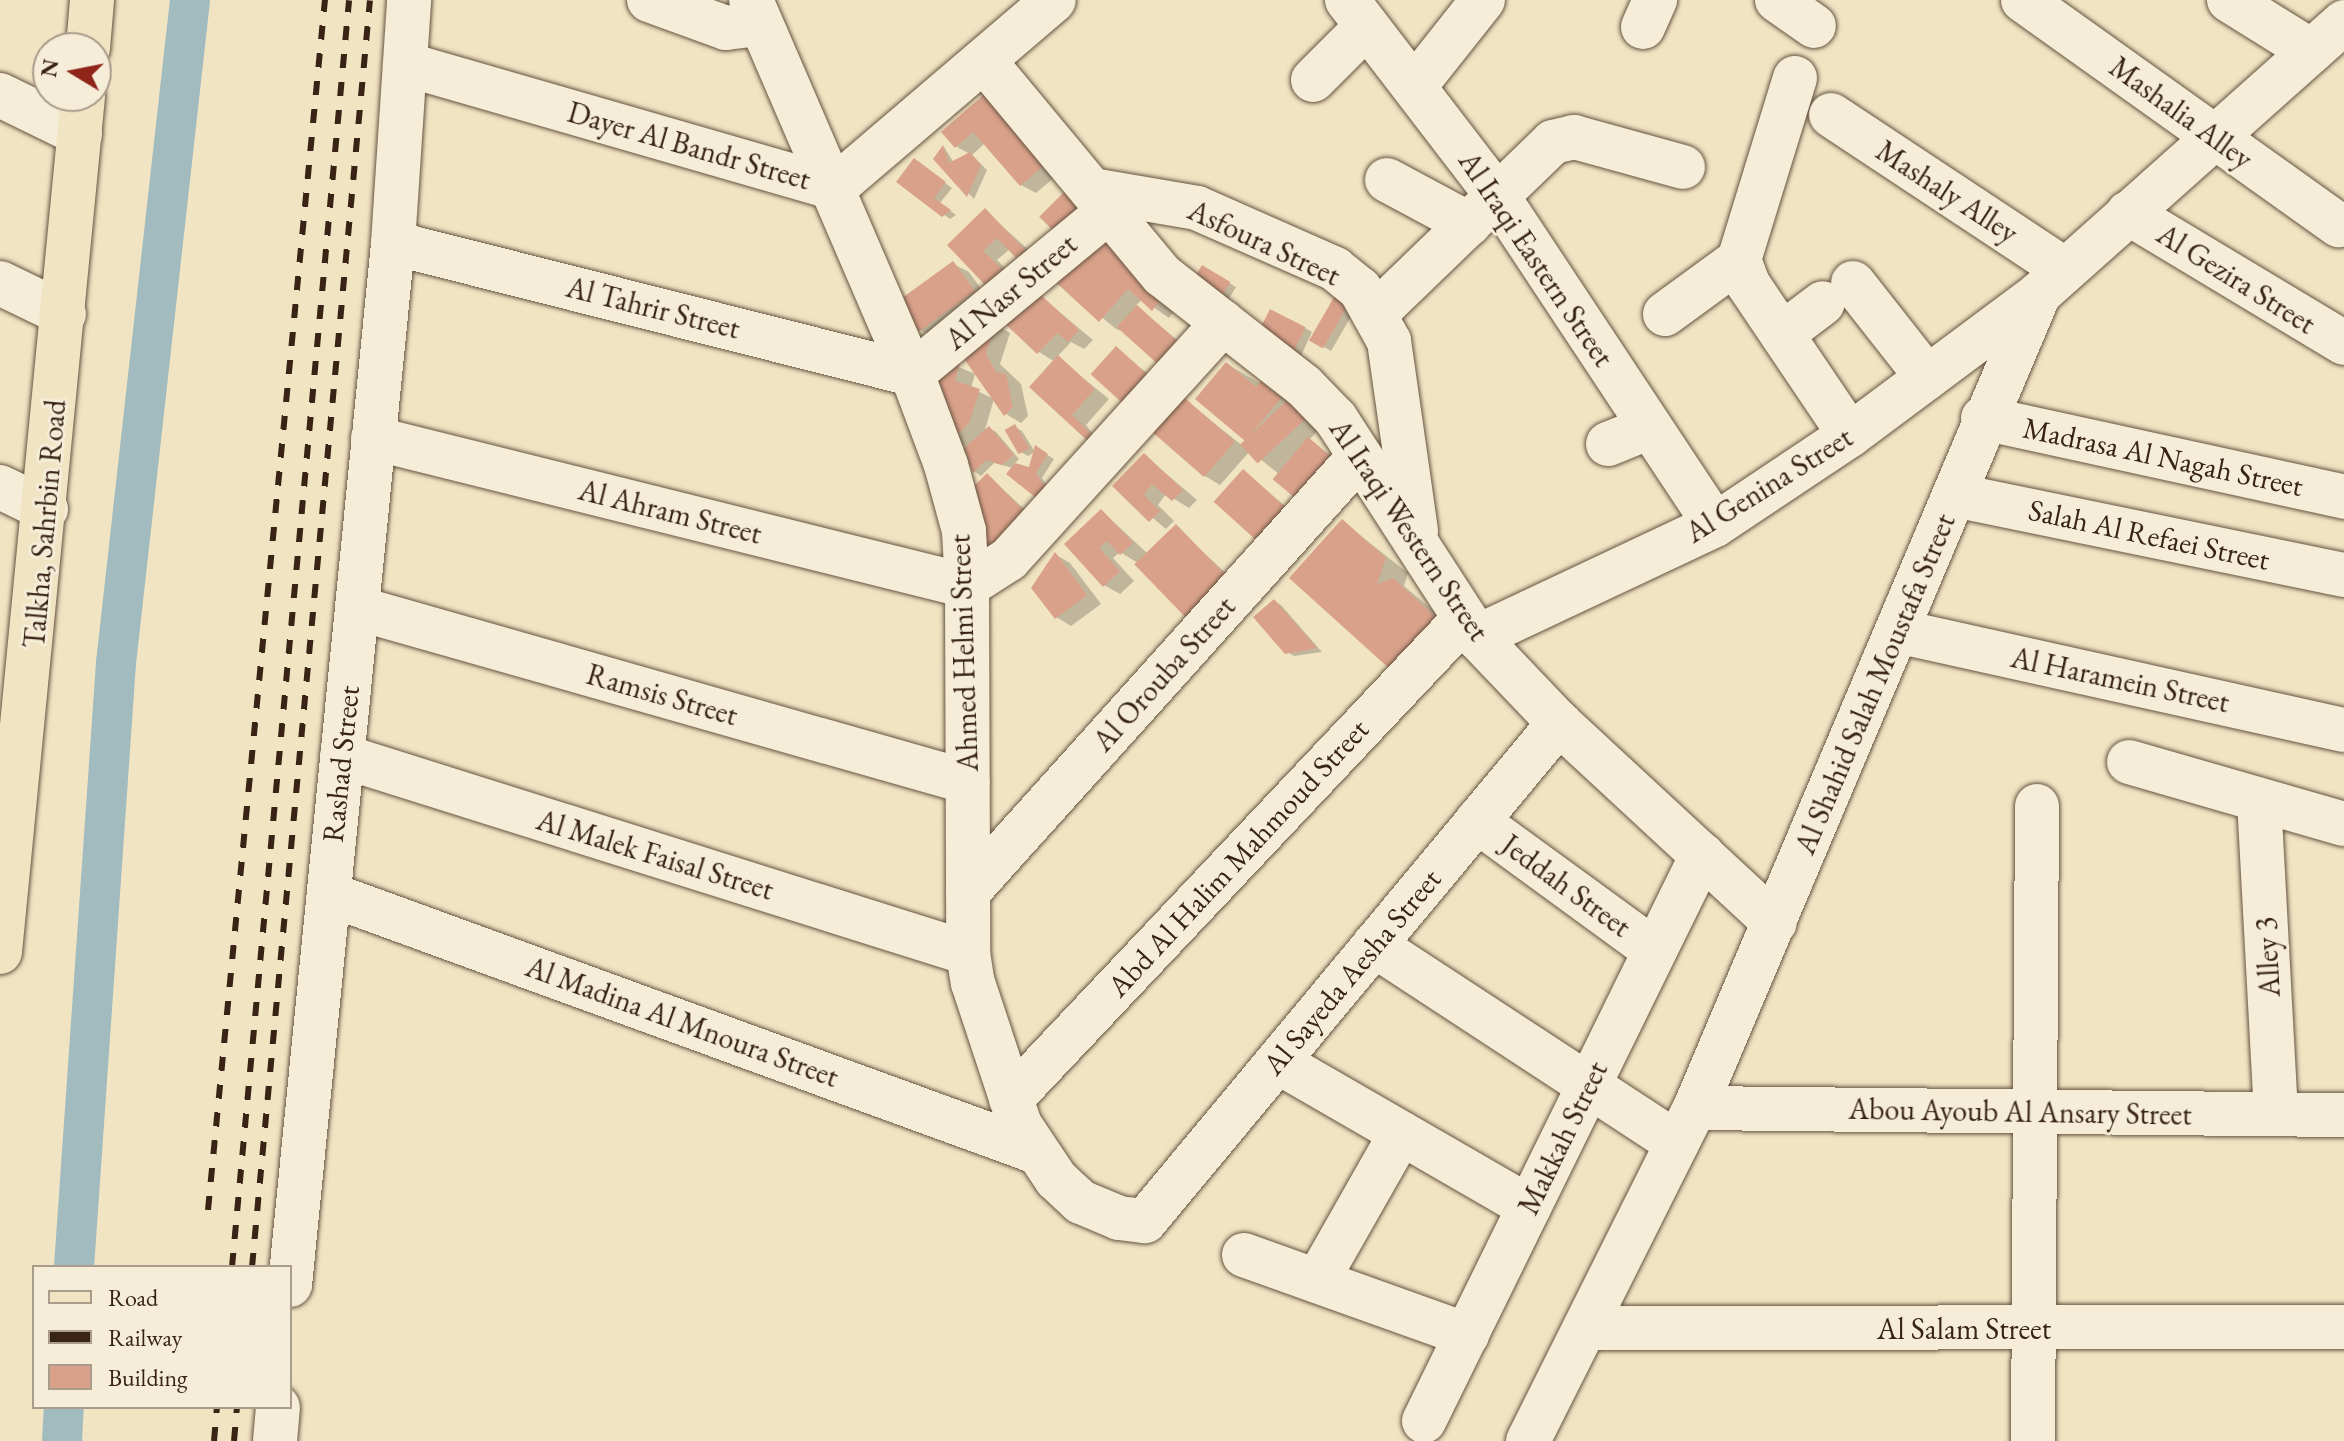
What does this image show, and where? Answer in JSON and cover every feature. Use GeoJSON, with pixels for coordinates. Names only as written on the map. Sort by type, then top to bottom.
{"type":"FeatureCollection","features":[{"type":"Feature","properties":{"kind":"main road"},"geometry":{"type":"LineString","coordinates":[[89,32],[92,0]]}},
{"type":"Feature","properties":{"kind":"main road","name":"Talkha, Sahrbin Road"},"geometry":{"type":"LineString","coordinates":[[0,952],[15,686],[46,509],[82,115]]}},
{"type":"Feature","properties":{"kind":"street","name":"Rashad Street"},"geometry":{"type":"LineString","coordinates":[[292,1265],[393,243],[409,0]]}},
{"type":"Feature","properties":{"kind":"street"},"geometry":{"type":"LineString","coordinates":[[649,0],[726,28],[754,6]]}},
{"type":"Feature","properties":{"kind":"street","name":"Dayer Al Bandr Street"},"geometry":{"type":"LineString","coordinates":[[405,64],[834,188],[1054,0]]}},
{"type":"Feature","properties":{"kind":"street"},"geometry":{"type":"LineString","coordinates":[[1414,87],[1483,0]]}},
{"type":"Feature","properties":{"kind":"street"},"geometry":{"type":"LineString","coordinates":[[1777,0],[1814,26]]}},
{"type":"Feature","properties":{"kind":"street","name":"Mashalia Alley"},"geometry":{"type":"LineString","coordinates":[[2023,0],[2339,225]]}},
{"type":"Feature","properties":{"kind":"street"},"geometry":{"type":"LineString","coordinates":[[2229,0],[2311,51]]}},
{"type":"Feature","properties":{"kind":"street","name":"Ahmed Helmi Street"},"geometry":{"type":"LineString","coordinates":[[754,6],[912,374],[946,465],[964,531],[967,586],[968,953],[983,1021],[1011,1099],[1034,1151],[1081,1202],[1119,1218],[1145,1221]]}},
{"type":"Feature","properties":{"kind":"street"},"geometry":{"type":"LineString","coordinates":[[1313,80],[1357,13]]}},
{"type":"Feature","properties":{"kind":"street","name":"Al Iraqi Eastern Street"},"geometry":{"type":"LineString","coordinates":[[1357,13],[1414,87],[1483,210],[1650,427],[1715,525]]}},
{"type":"Feature","properties":{"kind":"street","name":"Al Shahid Salah Moustafa Street"},"geometry":{"type":"LineString","coordinates":[[1528,1441],[1686,1125],[1775,923],[1954,495],[1983,418],[2052,281],[2344,22]]}},
{"type":"Feature","properties":{"kind":"street","name":"Al Iraqi Western Street"},"geometry":{"type":"LineString","coordinates":[[985,62],[1162,275],[1304,386],[1336,419],[1471,627],[1559,723],[1775,923]]}},
{"type":"Feature","properties":{"kind":"street"},"geometry":{"type":"LineString","coordinates":[[1665,314],[1739,260],[1795,78]]}},
{"type":"Feature","properties":{"kind":"street"},"geometry":{"type":"LineString","coordinates":[[0,95],[82,115]]}},
{"type":"Feature","properties":{"kind":"street","name":"Mashaly Alley"},"geometry":{"type":"LineString","coordinates":[[1831,115],[2052,281]]}},
{"type":"Feature","properties":{"kind":"street"},"geometry":{"type":"LineString","coordinates":[[1376,313],[1563,138],[1683,167]]}},
{"type":"Feature","properties":{"kind":"street"},"geometry":{"type":"LineString","coordinates":[[1387,180],[1483,210]]}},
{"type":"Feature","properties":{"kind":"street","name":"Asfoura Street"},"geometry":{"type":"LineString","coordinates":[[1101,200],[1197,208],[1335,269],[1360,289],[1389,341],[1419,547]]}},
{"type":"Feature","properties":{"kind":"street","name":"Al Nasr Street"},"geometry":{"type":"LineString","coordinates":[[912,374],[1101,200]]}},
{"type":"Feature","properties":{"kind":"street","name":"Al Gezira Street"},"geometry":{"type":"LineString","coordinates":[[2128,213],[2344,343]]}},
{"type":"Feature","properties":{"kind":"street","name":"Al Tahrir Street"},"geometry":{"type":"LineString","coordinates":[[393,243],[912,374]]}},
{"type":"Feature","properties":{"kind":"street"},"geometry":{"type":"LineString","coordinates":[[1739,260],[1782,334],[1850,435]]}},
{"type":"Feature","properties":{"kind":"street","name":"Al Genina Street"},"geometry":{"type":"LineString","coordinates":[[1471,627],[1715,525],[1850,435],[2052,281]]}},
{"type":"Feature","properties":{"kind":"street"},"geometry":{"type":"LineString","coordinates":[[0,283],[64,314]]}},
{"type":"Feature","properties":{"kind":"street"},"geometry":{"type":"LineString","coordinates":[[1782,334],[1838,293],[1927,377]]}},
{"type":"Feature","properties":{"kind":"street"},"geometry":{"type":"LineString","coordinates":[[967,586],[1009,559],[1223,323]]}},
{"type":"Feature","properties":{"kind":"street","name":"Madrasa Al Nagah Street"},"geometry":{"type":"LineString","coordinates":[[1983,418],[2344,497]]}},
{"type":"Feature","properties":{"kind":"street"},"geometry":{"type":"LineString","coordinates":[[1608,444],[1650,427]]}},
{"type":"Feature","properties":{"kind":"street","name":"Al Ahram Street"},"geometry":{"type":"LineString","coordinates":[[373,438],[967,586]]}},
{"type":"Feature","properties":{"kind":"street","name":"Al Orouba Street"},"geometry":{"type":"LineString","coordinates":[[968,892],[1360,456]]}},
{"type":"Feature","properties":{"kind":"street"},"geometry":{"type":"LineString","coordinates":[[0,487],[46,509]]}},
{"type":"Feature","properties":{"kind":"street","name":"Salah Al Refaei Street"},"geometry":{"type":"LineString","coordinates":[[1954,495],[2344,575]]}},
{"type":"Feature","properties":{"kind":"street","name":"Ramsis Street"},"geometry":{"type":"LineString","coordinates":[[357,608],[968,782]]}},
{"type":"Feature","properties":{"kind":"street","name":"Abd Al Halim Mahmoud Street"},"geometry":{"type":"LineString","coordinates":[[1011,1099],[1471,627]]}},
{"type":"Feature","properties":{"kind":"street","name":"Al Haramein Street"},"geometry":{"type":"LineString","coordinates":[[1897,631],[2344,730]]}},
{"type":"Feature","properties":{"kind":"street","name":"Al Sayeda Aesha Street"},"geometry":{"type":"LineString","coordinates":[[1145,1221],[1559,723]]}},
{"type":"Feature","properties":{"kind":"street","name":"Al Malek Faisal Street"},"geometry":{"type":"LineString","coordinates":[[342,756],[968,953]]}},
{"type":"Feature","properties":{"kind":"street"},"geometry":{"type":"LineString","coordinates":[[2129,762],[2344,824]]}},
{"type":"Feature","properties":{"kind":"street","name":"Alley 3"},"geometry":{"type":"LineString","coordinates":[[2259,800],[2276,1114]]}},
{"type":"Feature","properties":{"kind":"street"},"geometry":{"type":"LineString","coordinates":[[2033,1441],[2037,806]]}},
{"type":"Feature","properties":{"kind":"street","name":"Jeddah Street"},"geometry":{"type":"LineString","coordinates":[[1477,821],[1655,951]]}},
{"type":"Feature","properties":{"kind":"street","name":"Makkah Street"},"geometry":{"type":"LineString","coordinates":[[1424,1421],[1702,855]]}},
{"type":"Feature","properties":{"kind":"street","name":"Al Madina Al Mnoura Street"},"geometry":{"type":"LineString","coordinates":[[329,894],[1034,1151]]}},
{"type":"Feature","properties":{"kind":"street"},"geometry":{"type":"LineString","coordinates":[[1374,945],[1588,1086],[1686,1125]]}},
{"type":"Feature","properties":{"kind":"street"},"geometry":{"type":"LineString","coordinates":[[1278,1062],[1529,1207]]}},
{"type":"Feature","properties":{"kind":"street","name":"Abou Ayoub Al Ansary Street"},"geometry":{"type":"LineString","coordinates":[[1686,1125],[2034,1114],[2344,1115]]}},
{"type":"Feature","properties":{"kind":"street"},"geometry":{"type":"LineString","coordinates":[[1317,1281],[1401,1133]]}},
{"type":"Feature","properties":{"kind":"street"},"geometry":{"type":"LineString","coordinates":[[1244,1255],[1467,1335]]}},
{"type":"Feature","properties":{"kind":"street","name":"Al Salam Street"},"geometry":{"type":"LineString","coordinates":[[1585,1328],[2344,1327]]}},
{"type":"Feature","properties":{"kind":"street"},"geometry":{"type":"LineString","coordinates":[[275,1441],[278,1409]]}},
{"type":"Feature","properties":{"kind":"building"},"geometry":{"type":"Polygon","coordinates":[[[988,91],[1049,161],[1020,186],[973,132],[955,148],[941,132],[988,91]]]}},
{"type":"Feature","properties":{"kind":"building"},"geometry":{"type":"Polygon","coordinates":[[[943,145],[949,163],[970,152],[981,165],[967,197],[933,159],[943,145]]]}},
{"type":"Feature","properties":{"kind":"building"},"geometry":{"type":"Polygon","coordinates":[[[914,158],[946,182],[934,198],[951,210],[942,217],[896,182],[914,158]]]}},
{"type":"Feature","properties":{"kind":"building"},"geometry":{"type":"Polygon","coordinates":[[[1064,192],[1084,212],[1059,237],[1039,217],[1064,192]]]}},
{"type":"Feature","properties":{"kind":"building"},"geometry":{"type":"Polygon","coordinates":[[[985,208],[1025,250],[1016,258],[997,238],[983,251],[1002,269],[985,285],[947,245],[985,208]]]}},
{"type":"Feature","properties":{"kind":"building"},"geometry":{"type":"Polygon","coordinates":[[[1101,218],[1165,294],[1152,311],[1128,289],[1099,322],[1049,276],[1101,218]]]}},
{"type":"Feature","properties":{"kind":"building"},"geometry":{"type":"Polygon","coordinates":[[[953,261],[975,291],[919,331],[897,302],[953,261]]]}},
{"type":"Feature","properties":{"kind":"building"},"geometry":{"type":"Polygon","coordinates":[[[1202,265],[1230,282],[1216,305],[1188,288],[1202,265]]]}},
{"type":"Feature","properties":{"kind":"building"},"geometry":{"type":"Polygon","coordinates":[[[1028,283],[1079,330],[1068,342],[1057,333],[1037,354],[998,317],[1028,283]]]}},
{"type":"Feature","properties":{"kind":"building"},"geometry":{"type":"Polygon","coordinates":[[[1337,292],[1351,300],[1323,348],[1309,340],[1337,292]]]}},
{"type":"Feature","properties":{"kind":"building"},"geometry":{"type":"Polygon","coordinates":[[[1137,305],[1184,347],[1164,369],[1117,327],[1137,305]]]}},
{"type":"Feature","properties":{"kind":"building"},"geometry":{"type":"Polygon","coordinates":[[[1270,309],[1306,327],[1289,360],[1253,342],[1270,309]]]}},
{"type":"Feature","properties":{"kind":"building"},"geometry":{"type":"Polygon","coordinates":[[[996,322],[986,354],[996,372],[1006,374],[1013,407],[1004,416],[960,353],[996,322]]]}},
{"type":"Feature","properties":{"kind":"building"},"geometry":{"type":"Polygon","coordinates":[[[1116,346],[1151,377],[1126,406],[1091,374],[1116,346]]]}},
{"type":"Feature","properties":{"kind":"building"},"geometry":{"type":"Polygon","coordinates":[[[1058,355],[1095,389],[1072,415],[1095,437],[1090,443],[1029,387],[1058,355]]]}},
{"type":"Feature","properties":{"kind":"building"},"geometry":{"type":"Polygon","coordinates":[[[944,359],[960,363],[955,381],[980,389],[969,423],[951,441],[924,378],[944,359]]]}},
{"type":"Feature","properties":{"kind":"building"},"geometry":{"type":"Polygon","coordinates":[[[1226,362],[1256,387],[1261,381],[1281,398],[1245,441],[1195,399],[1226,362]]]}},
{"type":"Feature","properties":{"kind":"building"},"geometry":{"type":"Polygon","coordinates":[[[1179,393],[1235,442],[1204,477],[1148,428],[1179,393]]]}},
{"type":"Feature","properties":{"kind":"building"},"geometry":{"type":"Polygon","coordinates":[[[1294,394],[1312,413],[1258,463],[1240,444],[1294,394]]]}},
{"type":"Feature","properties":{"kind":"building"},"geometry":{"type":"Polygon","coordinates":[[[1015,424],[1029,448],[1019,454],[1005,430],[1015,424]]]}},
{"type":"Feature","properties":{"kind":"building"},"geometry":{"type":"Polygon","coordinates":[[[989,426],[1014,455],[1002,465],[986,460],[973,473],[963,449],[989,426]]]}},
{"type":"Feature","properties":{"kind":"building"},"geometry":{"type":"Polygon","coordinates":[[[1308,437],[1337,461],[1302,504],[1273,479],[1308,437]]]}},
{"type":"Feature","properties":{"kind":"building"},"geometry":{"type":"Polygon","coordinates":[[[1035,445],[1048,454],[1036,473],[1047,490],[1039,500],[1006,474],[1015,463],[1029,467],[1035,445]]]}},
{"type":"Feature","properties":{"kind":"building"},"geometry":{"type":"Polygon","coordinates":[[[1144,453],[1183,490],[1172,501],[1152,484],[1144,495],[1160,511],[1149,522],[1112,486],[1144,453]]]}},
{"type":"Feature","properties":{"kind":"building"},"geometry":{"type":"Polygon","coordinates":[[[1243,469],[1287,508],[1257,541],[1214,502],[1243,469]]]}},
{"type":"Feature","properties":{"kind":"building"},"geometry":{"type":"Polygon","coordinates":[[[987,473],[1028,515],[992,550],[979,544],[972,488],[987,473]]]}},
{"type":"Feature","properties":{"kind":"building"},"geometry":{"type":"Polygon","coordinates":[[[1101,509],[1133,543],[1120,555],[1107,541],[1099,548],[1120,571],[1103,587],[1064,544],[1101,509]]]}},
{"type":"Feature","properties":{"kind":"building"},"geometry":{"type":"Polygon","coordinates":[[[1342,519],[1386,558],[1377,584],[1393,578],[1438,619],[1392,671],[1289,578],[1342,519]]]}},
{"type":"Feature","properties":{"kind":"building"},"geometry":{"type":"Polygon","coordinates":[[[1176,524],[1227,577],[1186,618],[1134,564],[1176,524]]]}},
{"type":"Feature","properties":{"kind":"building"},"geometry":{"type":"Polygon","coordinates":[[[1055,552],[1087,595],[1055,619],[1031,588],[1055,552]]]}},
{"type":"Feature","properties":{"kind":"building"},"geometry":{"type":"Polygon","coordinates":[[[1274,599],[1317,648],[1285,654],[1253,617],[1274,599]]]}},
{"type":"Feature","properties":{"kind":"waterway"},"geometry":{"type":"LineString","coordinates":[[74,1265],[116,663],[190,0]]}},
{"type":"Feature","properties":{"kind":"waterway"},"geometry":{"type":"LineString","coordinates":[[62,1441],[64,1409]]}},
{"type":"Feature","properties":{"kind":"railway"},"geometry":{"type":"LineString","coordinates":[[208,1210],[325,0]]}},
{"type":"Feature","properties":{"kind":"railway"},"geometry":{"type":"LineString","coordinates":[[232,1265],[349,0]]}},
{"type":"Feature","properties":{"kind":"railway"},"geometry":{"type":"LineString","coordinates":[[252,1265],[370,0]]}},
{"type":"Feature","properties":{"kind":"railway"},"geometry":{"type":"LineString","coordinates":[[214,1441],[217,1409]]}},
{"type":"Feature","properties":{"kind":"railway"},"geometry":{"type":"LineString","coordinates":[[234,1441],[237,1409]]}}]}
